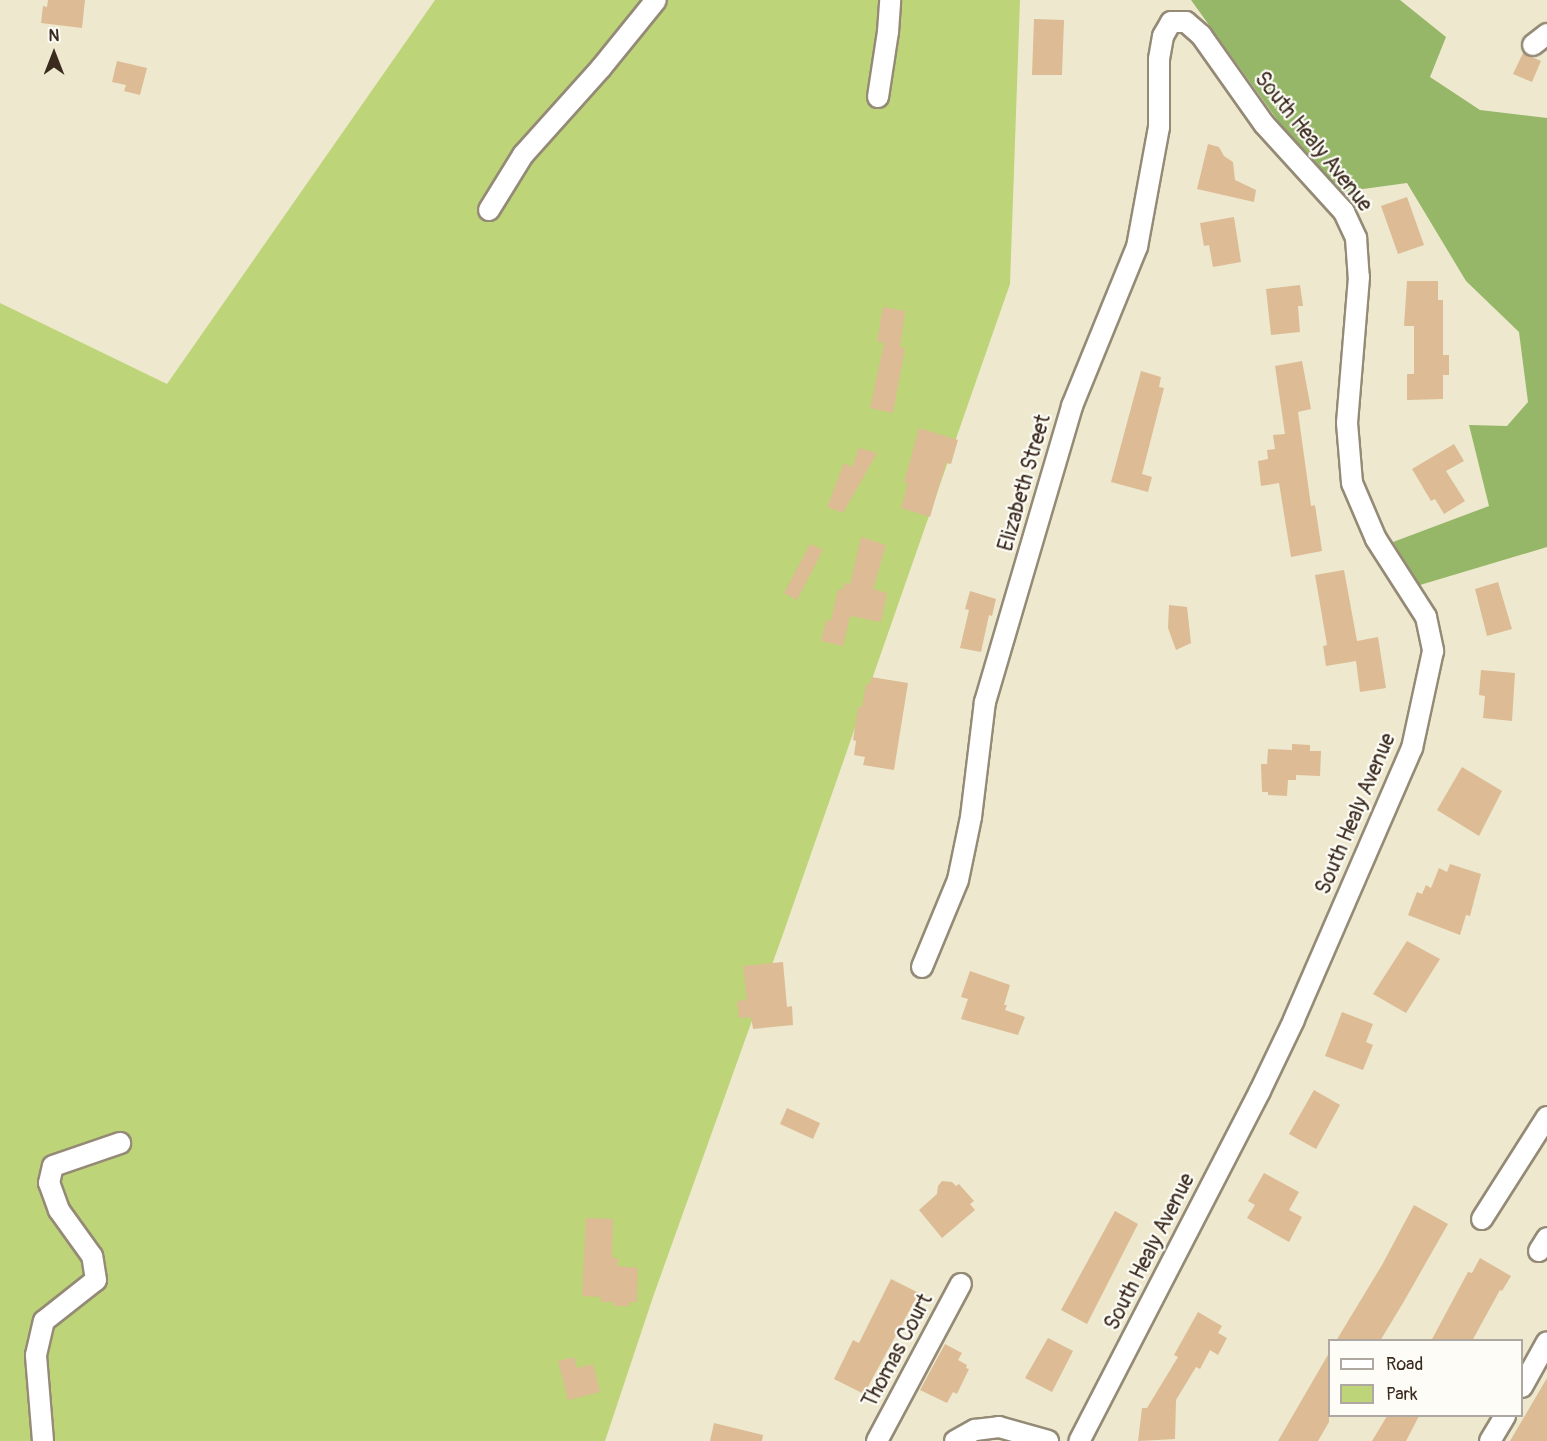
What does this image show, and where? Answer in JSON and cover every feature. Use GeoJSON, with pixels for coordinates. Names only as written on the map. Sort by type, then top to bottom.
{"type":"FeatureCollection","features":[{"type":"Feature","properties":{"kind":"street"},"geometry":{"type":"LineString","coordinates":[[489,210],[523,155],[601,68],[656,0]]}},
{"type":"Feature","properties":{"kind":"street"},"geometry":{"type":"LineString","coordinates":[[878,97],[888,32],[890,0]]}},
{"type":"Feature","properties":{"kind":"street","name":"Elizabeth Street"},"geometry":{"type":"LineString","coordinates":[[922,967],[958,880],[971,817],[985,702],[1072,406],[1137,247],[1160,128],[1160,59],[1163,36],[1166,27],[1178,20]]}},
{"type":"Feature","properties":{"kind":"street","name":"South Healy Avenue"},"geometry":{"type":"LineString","coordinates":[[1079,1441],[1260,1091],[1294,1020],[1412,748],[1433,651],[1426,617],[1366,520],[1352,483],[1347,423],[1359,263],[1354,231],[1344,212],[1264,124],[1201,35],[1186,22],[1178,20]]}},
{"type":"Feature","properties":{"kind":"street"},"geometry":{"type":"LineString","coordinates":[[1482,1219],[1547,1117]]}},
{"type":"Feature","properties":{"kind":"street"},"geometry":{"type":"LineString","coordinates":[[43,1441],[36,1355],[44,1321],[96,1280],[92,1257],[59,1210],[50,1183],[53,1166],[120,1143]]}},
{"type":"Feature","properties":{"kind":"street","name":"Thomas Court"},"geometry":{"type":"LineString","coordinates":[[877,1441],[961,1284]]}},
{"type":"Feature","properties":{"kind":"street"},"geometry":{"type":"LineString","coordinates":[[1523,1384],[1547,1342]]}},
{"type":"Feature","properties":{"kind":"street"},"geometry":{"type":"LineString","coordinates":[[1490,1441],[1504,1417]]}},
{"type":"Feature","properties":{"kind":"street"},"geometry":{"type":"LineString","coordinates":[[955,1441],[975,1430],[999,1427],[1048,1441]]}},
{"type":"Feature","properties":{"kind":"green space"},"geometry":{"type":"Polygon","coordinates":[[[435,0],[1020,0],[1010,284],[783,934],[653,1297],[605,1441],[0,1441],[0,303],[167,384],[435,0]]]}},
{"type":"Feature","properties":{"kind":"green space"},"geometry":{"type":"Polygon","coordinates":[[[1191,0],[1400,0],[1446,37],[1430,77],[1480,110],[1547,118],[1547,547],[1420,585],[1393,542],[1489,506],[1469,425],[1507,426],[1528,402],[1519,332],[1466,281],[1407,183],[1341,192],[1304,157],[1191,0]]]}},
{"type":"Feature","properties":{"kind":"building"},"geometry":{"type":"Polygon","coordinates":[[[48,0],[85,0],[82,28],[41,23],[43,6],[47,7],[48,0]]]}},
{"type":"Feature","properties":{"kind":"building"},"geometry":{"type":"Polygon","coordinates":[[[1034,19],[1064,20],[1062,75],[1032,75],[1034,19]]]}},
{"type":"Feature","properties":{"kind":"building"},"geometry":{"type":"Polygon","coordinates":[[[1523,53],[1541,61],[1532,82],[1513,74],[1523,53]]]}},
{"type":"Feature","properties":{"kind":"building"},"geometry":{"type":"Polygon","coordinates":[[[117,61],[147,68],[140,95],[124,91],[126,85],[112,82],[117,61]]]}},
{"type":"Feature","properties":{"kind":"building"},"geometry":{"type":"Polygon","coordinates":[[[1208,144],[1219,147],[1224,156],[1233,162],[1235,180],[1256,190],[1254,202],[1197,189],[1208,144]]]}},
{"type":"Feature","properties":{"kind":"building"},"geometry":{"type":"Polygon","coordinates":[[[1407,197],[1424,245],[1398,254],[1381,206],[1407,197]]]}},
{"type":"Feature","properties":{"kind":"building"},"geometry":{"type":"Polygon","coordinates":[[[1234,217],[1241,262],[1213,267],[1209,245],[1204,246],[1200,223],[1234,217]]]}},
{"type":"Feature","properties":{"kind":"building"},"geometry":{"type":"Polygon","coordinates":[[[1407,281],[1438,281],[1438,300],[1443,300],[1443,355],[1449,355],[1449,375],[1443,375],[1443,399],[1407,400],[1407,374],[1414,374],[1414,326],[1404,326],[1407,281]]]}},
{"type":"Feature","properties":{"kind":"building"},"geometry":{"type":"Polygon","coordinates":[[[1300,285],[1303,306],[1298,306],[1300,332],[1271,335],[1266,289],[1300,285]]]}},
{"type":"Feature","properties":{"kind":"building"},"geometry":{"type":"Polygon","coordinates":[[[883,307],[905,311],[900,347],[905,348],[893,413],[870,408],[884,343],[877,341],[883,307]]]}},
{"type":"Feature","properties":{"kind":"building"},"geometry":{"type":"Polygon","coordinates":[[[1302,361],[1311,409],[1298,412],[1311,506],[1315,505],[1322,551],[1291,557],[1279,483],[1261,486],[1258,461],[1268,459],[1267,450],[1275,449],[1273,435],[1285,434],[1275,366],[1302,361]]]}},
{"type":"Feature","properties":{"kind":"building"},"geometry":{"type":"Polygon","coordinates":[[[1141,371],[1161,377],[1159,387],[1164,388],[1142,474],[1152,477],[1148,492],[1111,482],[1141,371]]]}},
{"type":"Feature","properties":{"kind":"building"},"geometry":{"type":"Polygon","coordinates":[[[919,428],[958,440],[951,464],[946,463],[930,517],[901,508],[908,483],[904,482],[919,428]]]}},
{"type":"Feature","properties":{"kind":"building"},"geometry":{"type":"Polygon","coordinates":[[[1454,444],[1464,461],[1446,471],[1465,501],[1444,514],[1435,499],[1431,501],[1412,469],[1454,444]]]}},
{"type":"Feature","properties":{"kind":"building"},"geometry":{"type":"Polygon","coordinates":[[[859,448],[877,453],[843,513],[827,507],[844,463],[852,467],[859,448]]]}},
{"type":"Feature","properties":{"kind":"building"},"geometry":{"type":"Polygon","coordinates":[[[861,537],[886,545],[873,589],[887,593],[881,622],[850,616],[843,646],[821,641],[826,620],[831,621],[838,589],[843,590],[844,583],[850,584],[861,537]]]}},
{"type":"Feature","properties":{"kind":"building"},"geometry":{"type":"Polygon","coordinates":[[[810,544],[823,550],[797,600],[784,593],[810,544]]]}},
{"type":"Feature","properties":{"kind":"building"},"geometry":{"type":"Polygon","coordinates":[[[1344,570],[1357,641],[1378,637],[1386,688],[1360,692],[1356,661],[1326,666],[1323,646],[1327,645],[1315,575],[1344,570]]]}},
{"type":"Feature","properties":{"kind":"building"},"geometry":{"type":"Polygon","coordinates":[[[1498,582],[1512,629],[1487,636],[1475,589],[1498,582]]]}},
{"type":"Feature","properties":{"kind":"building"},"geometry":{"type":"Polygon","coordinates":[[[970,591],[996,599],[992,616],[989,615],[981,652],[960,648],[969,610],[965,609],[970,591]]]}},
{"type":"Feature","properties":{"kind":"building"},"geometry":{"type":"Polygon","coordinates":[[[1169,605],[1187,607],[1191,643],[1176,650],[1168,628],[1169,605]]]}},
{"type":"Feature","properties":{"kind":"building"},"geometry":{"type":"Polygon","coordinates":[[[1481,670],[1515,673],[1512,721],[1483,718],[1485,696],[1479,695],[1481,670]]]}},
{"type":"Feature","properties":{"kind":"building"},"geometry":{"type":"Polygon","coordinates":[[[871,677],[908,683],[894,770],[863,765],[865,757],[854,755],[856,741],[853,740],[858,707],[862,707],[866,684],[870,684],[871,677]]]}},
{"type":"Feature","properties":{"kind":"building"},"geometry":{"type":"Polygon","coordinates":[[[1292,744],[1310,745],[1310,751],[1321,751],[1320,776],[1296,775],[1296,780],[1288,780],[1287,796],[1268,795],[1268,792],[1262,792],[1261,764],[1267,764],[1268,749],[1292,750],[1292,744]]]}},
{"type":"Feature","properties":{"kind":"building"},"geometry":{"type":"Polygon","coordinates":[[[1462,767],[1502,791],[1479,836],[1437,810],[1462,767]]]}},
{"type":"Feature","properties":{"kind":"building"},"geometry":{"type":"Polygon","coordinates":[[[1450,864],[1481,874],[1470,916],[1466,915],[1460,935],[1408,915],[1417,892],[1422,894],[1426,885],[1431,888],[1439,868],[1447,872],[1450,864]]]}},
{"type":"Feature","properties":{"kind":"building"},"geometry":{"type":"Polygon","coordinates":[[[1407,941],[1440,959],[1406,1013],[1373,994],[1407,941]]]}},
{"type":"Feature","properties":{"kind":"building"},"geometry":{"type":"Polygon","coordinates":[[[783,962],[787,1007],[792,1006],[793,1025],[753,1029],[751,1017],[739,1018],[737,1001],[747,1000],[743,966],[783,962]]]}},
{"type":"Feature","properties":{"kind":"building"},"geometry":{"type":"Polygon","coordinates":[[[970,971],[1010,985],[1004,1005],[1007,1005],[1005,1010],[1025,1017],[1018,1035],[961,1019],[968,999],[961,997],[970,971]]]}},
{"type":"Feature","properties":{"kind":"building"},"geometry":{"type":"Polygon","coordinates":[[[1342,1012],[1373,1024],[1366,1042],[1373,1045],[1363,1070],[1325,1056],[1342,1012]]]}},
{"type":"Feature","properties":{"kind":"building"},"geometry":{"type":"Polygon","coordinates":[[[1314,1090],[1340,1105],[1316,1149],[1289,1134],[1314,1090]]]}},
{"type":"Feature","properties":{"kind":"building"},"geometry":{"type":"Polygon","coordinates":[[[787,1108],[820,1123],[813,1139],[780,1124],[787,1108]]]}},
{"type":"Feature","properties":{"kind":"building"},"geometry":{"type":"Polygon","coordinates":[[[1264,1173],[1299,1192],[1289,1210],[1302,1217],[1289,1242],[1247,1218],[1255,1205],[1248,1201],[1264,1173]]]}},
{"type":"Feature","properties":{"kind":"building"},"geometry":{"type":"Polygon","coordinates":[[[942,1181],[952,1182],[956,1186],[959,1184],[974,1201],[970,1204],[975,1210],[942,1238],[919,1210],[937,1194],[938,1186],[942,1181]]]}},
{"type":"Feature","properties":{"kind":"building"},"geometry":{"type":"Polygon","coordinates":[[[1414,1205],[1448,1224],[1381,1339],[1337,1339],[1382,1265],[1414,1205]]]}},
{"type":"Feature","properties":{"kind":"building"},"geometry":{"type":"Polygon","coordinates":[[[1115,1211],[1138,1224],[1087,1324],[1061,1310],[1115,1211]]]}},
{"type":"Feature","properties":{"kind":"building"},"geometry":{"type":"Polygon","coordinates":[[[586,1218],[613,1219],[612,1258],[618,1258],[618,1266],[638,1268],[637,1302],[629,1302],[629,1306],[614,1306],[614,1302],[601,1302],[601,1297],[582,1296],[586,1218]]]}},
{"type":"Feature","properties":{"kind":"building"},"geometry":{"type":"Polygon","coordinates":[[[1480,1258],[1511,1276],[1502,1291],[1500,1290],[1473,1339],[1432,1339],[1468,1272],[1472,1273],[1480,1258]]]}},
{"type":"Feature","properties":{"kind":"building"},"geometry":{"type":"Polygon","coordinates":[[[891,1279],[919,1293],[864,1394],[834,1379],[853,1340],[859,1343],[891,1279]]]}},
{"type":"Feature","properties":{"kind":"building"},"geometry":{"type":"Polygon","coordinates":[[[1198,1312],[1222,1326],[1218,1333],[1227,1338],[1218,1355],[1210,1350],[1200,1369],[1196,1367],[1176,1400],[1175,1439],[1138,1441],[1142,1408],[1147,1408],[1178,1357],[1174,1355],[1198,1312]]]}},
{"type":"Feature","properties":{"kind":"building"},"geometry":{"type":"Polygon","coordinates":[[[1048,1338],[1073,1351],[1052,1392],[1025,1378],[1048,1338]]]}},
{"type":"Feature","properties":{"kind":"building"},"geometry":{"type":"Polygon","coordinates":[[[945,1344],[962,1353],[958,1360],[967,1365],[966,1368],[969,1369],[957,1394],[953,1392],[947,1403],[920,1390],[945,1344]]]}},
{"type":"Feature","properties":{"kind":"building"},"geometry":{"type":"Polygon","coordinates":[[[1328,1355],[1329,1422],[1318,1441],[1278,1441],[1328,1355]]]}},
{"type":"Feature","properties":{"kind":"building"},"geometry":{"type":"Polygon","coordinates":[[[574,1357],[577,1368],[593,1364],[600,1392],[568,1400],[558,1361],[574,1357]]]}},
{"type":"Feature","properties":{"kind":"building"},"geometry":{"type":"Polygon","coordinates":[[[1547,1378],[1547,1441],[1510,1441],[1547,1378]]]}},
{"type":"Feature","properties":{"kind":"building"},"geometry":{"type":"Polygon","coordinates":[[[1386,1417],[1418,1417],[1406,1441],[1372,1441],[1386,1417]]]}},
{"type":"Feature","properties":{"kind":"building"},"geometry":{"type":"Polygon","coordinates":[[[714,1423],[763,1435],[762,1441],[710,1441],[714,1423]]]}}]}
